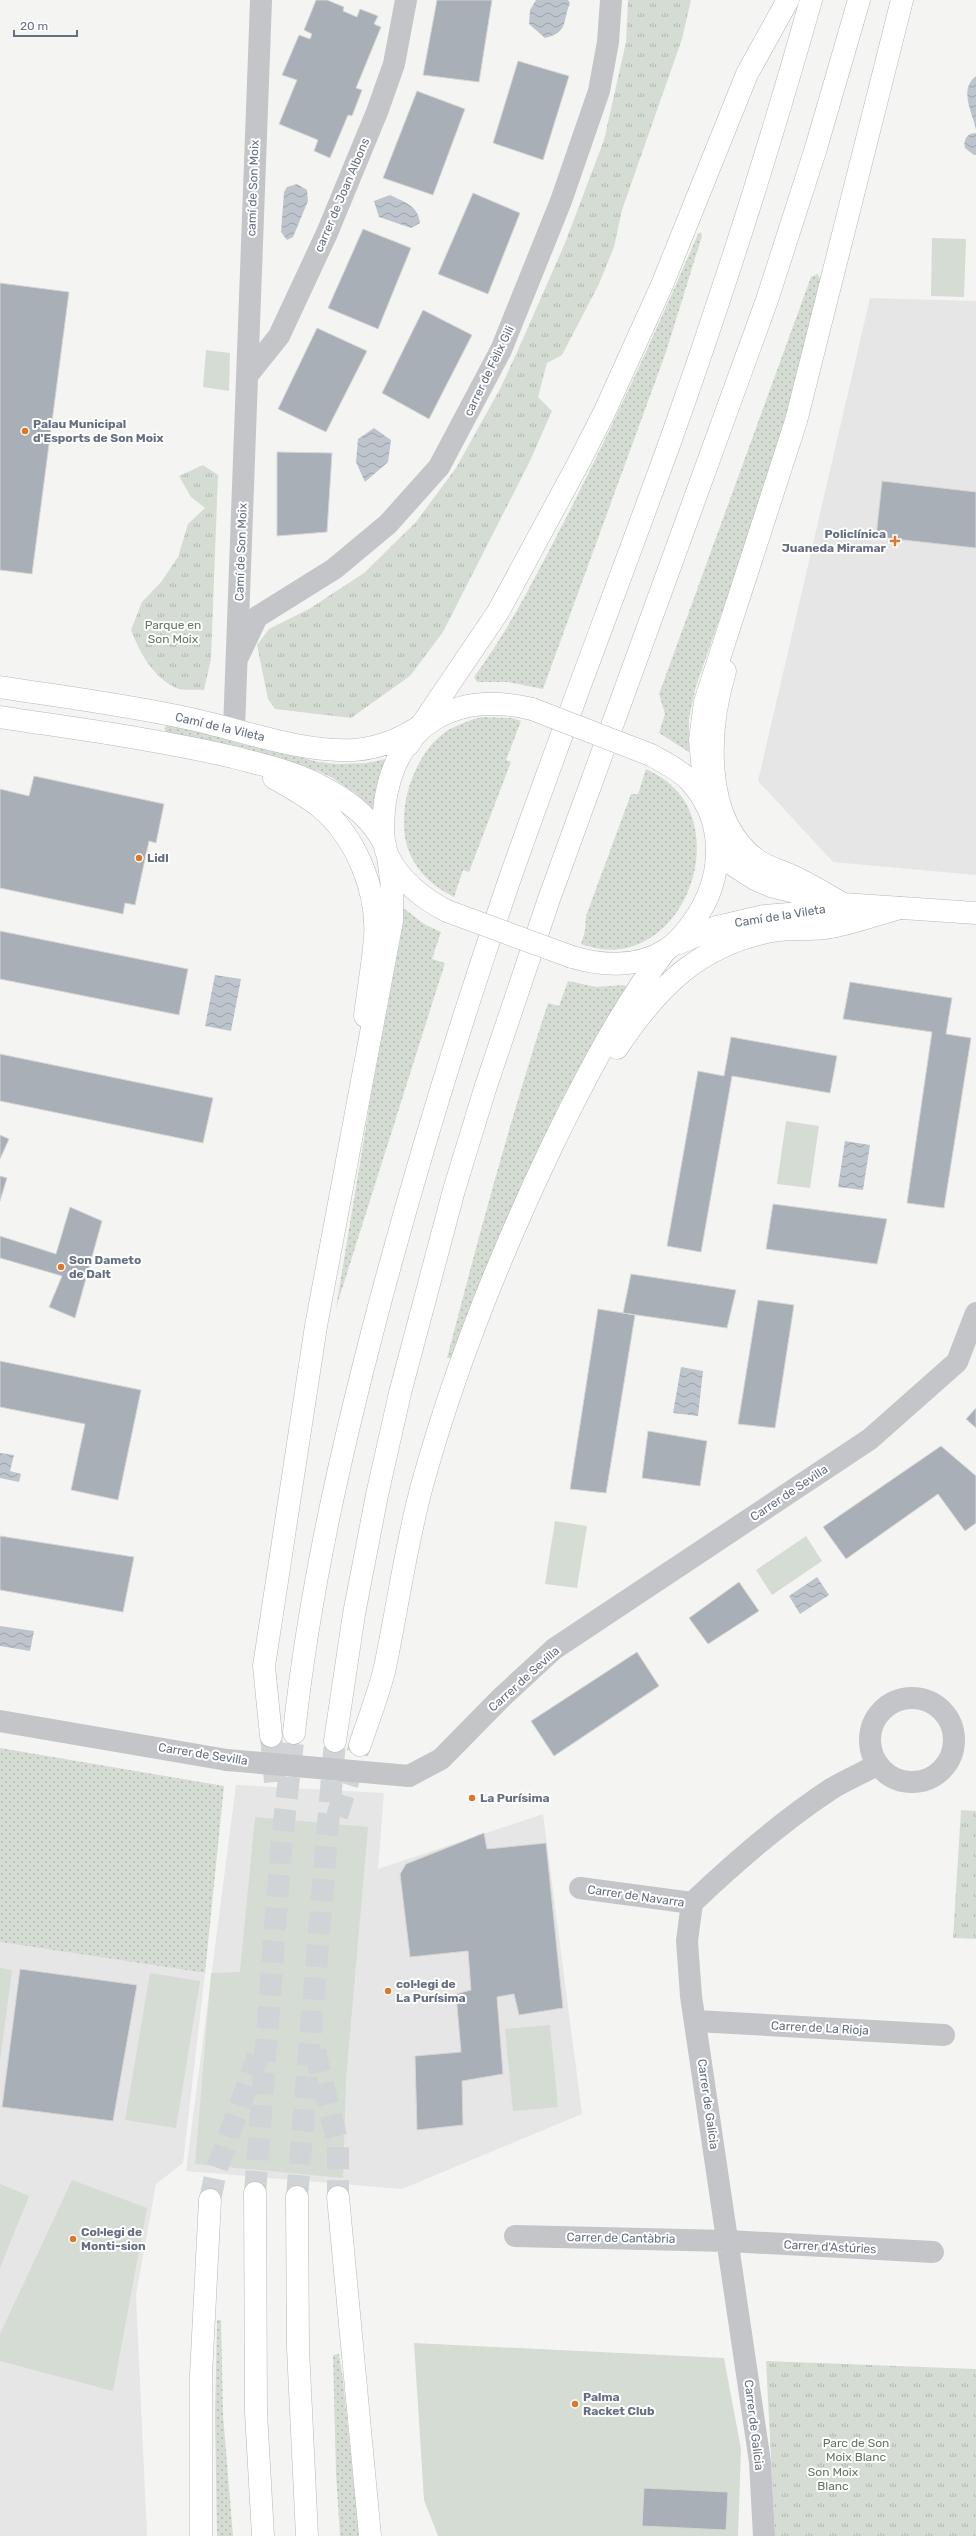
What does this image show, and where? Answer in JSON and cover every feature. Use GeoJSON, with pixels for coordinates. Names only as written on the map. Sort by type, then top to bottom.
{"type":"FeatureCollection","features":[{"type":"Feature","properties":{"kind":"main road"},"geometry":{"type":"LineString","coordinates":[[270,1736],[264,1666],[316,1326],[392,921],[393,897],[383,829],[387,791],[400,758],[498,612],[597,425],[665,278],[747,74],[788,0]]}},
{"type":"Feature","properties":{"kind":"main road"},"geometry":{"type":"LineString","coordinates":[[294,1733],[299,1687],[339,1473],[385,1284],[429,1127],[510,879],[671,438],[727,276],[811,0]]}},
{"type":"Feature","properties":{"kind":"main road"},"geometry":{"type":"LineString","coordinates":[[335,1741],[354,1614],[377,1495],[402,1386],[454,1190],[498,1048],[549,899],[767,300],[816,148],[859,0]]}},
{"type":"Feature","properties":{"kind":"main road"},"geometry":{"type":"LineString","coordinates":[[360,1745],[384,1670],[410,1533],[441,1422],[491,1283],[541,1169],[610,1034],[644,979],[669,948],[694,921],[712,890],[717,862],[717,840],[706,804],[700,740],[701,722],[709,686],[759,539],[796,421],[902,0]]}},
{"type":"Feature","properties":{"kind":"main road"},"geometry":{"type":"LineString","coordinates":[[759,539],[751,593],[720,688],[713,721],[712,746],[718,794],[733,835],[756,859],[844,904]]}},
{"type":"Feature","properties":{"kind":"main road","name":"Camí de la Vileta"},"geometry":{"type":"LineString","coordinates":[[0,687],[153,712],[309,747],[353,750],[394,742],[420,730],[461,706],[494,702],[532,709],[651,755],[672,766],[686,777],[706,804]]}},
{"type":"Feature","properties":{"kind":"main road"},"geometry":{"type":"LineString","coordinates":[[0,717],[178,745],[246,760],[304,778],[324,788],[358,811],[376,828],[386,850]]}},
{"type":"Feature","properties":{"kind":"main road"},"geometry":{"type":"LineString","coordinates":[[246,760],[321,808],[347,837],[358,859],[371,895],[375,922],[375,937],[363,1027],[368,1048]]}},
{"type":"Feature","properties":{"kind":"main road","name":"Camí de la Vileta"},"geometry":{"type":"LineString","coordinates":[[717,840],[730,863],[755,879],[771,886],[844,904],[976,913]]}},
{"type":"Feature","properties":{"kind":"main road","name":"Camí de la Vileta"},"geometry":{"type":"LineString","coordinates":[[386,850],[414,888],[426,898],[447,911],[572,957],[593,963],[612,965],[629,963],[718,927],[764,916],[815,912],[844,904]]}},
{"type":"Feature","properties":{"kind":"main road"},"geometry":{"type":"LineString","coordinates":[[541,1169],[627,1034],[663,988],[689,965],[723,946],[754,935],[789,929],[825,928],[900,908]]}},
{"type":"Feature","properties":{"kind":"main road"},"geometry":{"type":"LineString","coordinates":[[254,2193],[256,2397],[263,2536]]}},
{"type":"Feature","properties":{"kind":"main road"},"geometry":{"type":"LineString","coordinates":[[297,2197],[298,2348],[307,2536]]}},
{"type":"Feature","properties":{"kind":"main road"},"geometry":{"type":"LineString","coordinates":[[338,2197],[370,2533]]}},
{"type":"Feature","properties":{"kind":"main road"},"geometry":{"type":"LineString","coordinates":[[201,2536],[200,2491],[202,2340],[210,2200]]}},
{"type":"Feature","properties":{"kind":"main road"},"geometry":{"type":"LineString","coordinates":[[196,2536],[200,2491]]}},
{"type":"Feature","properties":{"kind":"street","name":"camí de Son Moix"},"geometry":{"type":"LineString","coordinates":[[247,376],[261,0]]}},
{"type":"Feature","properties":{"kind":"street","name":"carrer de Joan Albons"},"geometry":{"type":"LineString","coordinates":[[247,376],[279,336],[354,169],[394,64],[406,0]]}},
{"type":"Feature","properties":{"kind":"street","name":"carrer de Fèlix Gili"},"geometry":{"type":"LineString","coordinates":[[237,660],[257,617],[334,569],[382,529],[439,467],[501,350],[561,201],[599,90],[608,42],[611,0]]}},
{"type":"Feature","properties":{"kind":"street","name":"Camí de Son Moix"},"geometry":{"type":"LineString","coordinates":[[234,729],[247,376]]}},
{"type":"Feature","properties":{"kind":"street","name":"Carrer de Sevilla"},"geometry":{"type":"LineString","coordinates":[[0,1721],[227,1760],[409,1776],[441,1759],[502,1697],[554,1650],[870,1439],[956,1362],[976,1313]]}},
{"type":"Feature","properties":{"kind":"street"},"geometry":{"type":"LineString","coordinates":[[692,1903],[739,1859],[783,1824],[832,1789],[877,1764]]}},
{"type":"Feature","properties":{"kind":"street","name":"Carrer de Navarra"},"geometry":{"type":"LineString","coordinates":[[580,1888],[692,1903]]}},
{"type":"Feature","properties":{"kind":"street","name":"Carrer de Galícia"},"geometry":{"type":"LineString","coordinates":[[692,1903],[687,1942],[691,1996],[696,2020],[760,2462],[764,2536]]}},
{"type":"Feature","properties":{"kind":"street","name":"Carrer de La Rioja"},"geometry":{"type":"LineString","coordinates":[[696,2020],[944,2035]]}},
{"type":"Feature","properties":{"kind":"street","name":"Carrer de Cantàbria"},"geometry":{"type":"LineString","coordinates":[[515,2236],[728,2241]]}},
{"type":"Feature","properties":{"kind":"street","name":"Carrer d'Astúries"},"geometry":{"type":"LineString","coordinates":[[728,2241],[932,2252]]}},
{"type":"Feature","properties":{"kind":"shaded area","name":"Policlínica Juaneda Miramar"},"geometry":{"type":"Polygon","coordinates":[[[870,298],[976,301],[976,875],[833,862],[758,781],[870,298]]]}},
{"type":"Feature","properties":{"kind":"shaded area","name":"col·legi de La Purísima"},"geometry":{"type":"Polygon","coordinates":[[[236,1785],[384,1793],[378,1869],[543,1814],[582,2114],[402,2189],[186,2171],[236,1785]]]}},
{"type":"Feature","properties":{"kind":"shaded area","name":"Col·legi de Monti-sion"},"geometry":{"type":"Polygon","coordinates":[[[0,1942],[205,1973],[183,2163],[156,2184],[136,2295],[147,2536],[0,2536],[0,1942]]]}},
{"type":"Feature","properties":{"kind":"green space"},"geometry":{"type":"Polygon","coordinates":[[[628,0],[691,0],[682,39],[622,210],[614,247],[599,284],[562,355],[547,363],[538,397],[552,411],[529,463],[443,632],[410,676],[351,718],[275,709],[268,699],[257,645],[269,629],[309,609],[364,573],[416,522],[456,468],[501,387],[565,243],[604,140],[626,42],[628,0]]]}},
{"type":"Feature","properties":{"kind":"green space"},"geometry":{"type":"Polygon","coordinates":[[[701,232],[702,236],[666,352],[543,689],[508,682],[477,682],[474,677],[524,598],[602,445],[698,234],[701,232]]]}},
{"type":"Feature","properties":{"kind":"green space"},"geometry":{"type":"Polygon","coordinates":[[[932,238],[966,239],[964,297],[931,296],[932,238]]]}},
{"type":"Feature","properties":{"kind":"green space"},"geometry":{"type":"Polygon","coordinates":[[[817,274],[820,278],[808,334],[779,439],[743,552],[696,686],[689,718],[689,752],[659,733],[665,714],[659,694],[811,277],[817,274]]]}},
{"type":"Feature","properties":{"kind":"green space"},"geometry":{"type":"Polygon","coordinates":[[[206,350],[230,353],[229,391],[203,387],[206,350]]]}},
{"type":"Feature","properties":{"kind":"green space","name":"Parque en Son Moix"},"geometry":{"type":"Polygon","coordinates":[[[203,465],[218,475],[211,659],[204,690],[176,688],[160,677],[148,663],[138,647],[131,630],[142,602],[161,582],[178,557],[188,524],[205,508],[191,497],[179,476],[203,465]]]}},
{"type":"Feature","properties":{"kind":"green space"},"geometry":{"type":"Polygon","coordinates":[[[481,717],[512,718],[521,721],[506,760],[511,762],[469,872],[463,870],[454,897],[427,879],[413,860],[409,852],[405,836],[404,819],[406,802],[410,784],[417,767],[426,752],[437,739],[450,729],[481,717]]]}},
{"type":"Feature","properties":{"kind":"green space"},"geometry":{"type":"Polygon","coordinates":[[[169,725],[229,738],[318,762],[337,764],[367,763],[391,758],[378,782],[373,811],[355,793],[331,777],[315,770],[228,746],[166,732],[164,728],[169,725]]]}},
{"type":"Feature","properties":{"kind":"green space"},"geometry":{"type":"Polygon","coordinates":[[[646,769],[675,788],[682,797],[692,818],[697,841],[695,866],[689,889],[678,911],[662,929],[643,942],[615,950],[600,949],[581,944],[585,931],[586,916],[631,794],[638,794],[646,769]]]}},
{"type":"Feature","properties":{"kind":"green space"},"geometry":{"type":"Polygon","coordinates":[[[402,907],[424,924],[441,932],[432,959],[445,963],[336,1308],[372,1090],[401,935],[402,907]]]}},
{"type":"Feature","properties":{"kind":"green space"},"geometry":{"type":"Polygon","coordinates":[[[568,981],[596,987],[624,985],[626,987],[562,1099],[529,1170],[451,1358],[447,1358],[495,1180],[548,1003],[559,1006],[568,981]]]}},
{"type":"Feature","properties":{"kind":"green space"},"geometry":{"type":"Polygon","coordinates":[[[786,1121],[819,1126],[810,1188],[777,1184],[786,1121]]]}},
{"type":"Feature","properties":{"kind":"green space"},"geometry":{"type":"Polygon","coordinates":[[[555,1521],[587,1526],[577,1588],[545,1584],[555,1521]]]}},
{"type":"Feature","properties":{"kind":"green space"},"geometry":{"type":"Polygon","coordinates":[[[806,1536],[822,1561],[772,1595],[756,1570],[806,1536]]]}},
{"type":"Feature","properties":{"kind":"green space"},"geometry":{"type":"Polygon","coordinates":[[[0,1748],[224,1786],[205,1973],[0,1942],[0,1748]]]}},
{"type":"Feature","properties":{"kind":"green space"},"geometry":{"type":"Polygon","coordinates":[[[961,1810],[976,1811],[976,1939],[953,1938],[961,1810]]]}},
{"type":"Feature","properties":{"kind":"green space"},"geometry":{"type":"Polygon","coordinates":[[[255,1817],[368,1827],[346,2079],[343,2178],[195,2164],[211,1973],[240,1972],[255,1817]]]}},
{"type":"Feature","properties":{"kind":"green space"},"geometry":{"type":"Polygon","coordinates":[[[0,1968],[12,1970],[0,2062],[0,1968]]]}},
{"type":"Feature","properties":{"kind":"green space"},"geometry":{"type":"Polygon","coordinates":[[[150,1973],[200,1981],[176,2128],[125,2120],[150,1973]]]}},
{"type":"Feature","properties":{"kind":"green space"},"geometry":{"type":"Polygon","coordinates":[[[550,2025],[558,2107],[513,2111],[505,2029],[550,2025]]]}},
{"type":"Feature","properties":{"kind":"green space"},"geometry":{"type":"Polygon","coordinates":[[[72,2180],[147,2208],[113,2391],[0,2361],[0,2334],[72,2180]]]}},
{"type":"Feature","properties":{"kind":"green space"},"geometry":{"type":"Polygon","coordinates":[[[0,2184],[29,2196],[0,2268],[0,2184]]]}},
{"type":"Feature","properties":{"kind":"green space"},"geometry":{"type":"Polygon","coordinates":[[[217,2320],[221,2320],[223,2415],[233,2536],[217,2536],[215,2416],[217,2320]]]}},
{"type":"Feature","properties":{"kind":"green space","name":"Palma Racket Club"},"geometry":{"type":"Polygon","coordinates":[[[414,2343],[724,2358],[741,2449],[738,2536],[438,2536],[424,2500],[414,2343]]]}},
{"type":"Feature","properties":{"kind":"green space"},"geometry":{"type":"Polygon","coordinates":[[[339,2354],[359,2536],[340,2536],[336,2474],[333,2355],[339,2354]]]}},
{"type":"Feature","properties":{"kind":"green space","name":"Parc de Son Moix Blanc"},"geometry":{"type":"Polygon","coordinates":[[[766,2361],[976,2369],[976,2536],[775,2536],[766,2361]]]}},
{"type":"Feature","properties":{"kind":"water"},"geometry":{"type":"Polygon","coordinates":[[[536,0],[568,0],[570,3],[564,25],[558,33],[553,36],[545,38],[529,24],[530,10],[536,0]]]}},
{"type":"Feature","properties":{"kind":"water"},"geometry":{"type":"Polygon","coordinates":[[[976,76],[976,130],[967,95],[968,88],[976,76]]]}},
{"type":"Feature","properties":{"kind":"water"},"geometry":{"type":"Polygon","coordinates":[[[976,133],[976,155],[974,155],[965,148],[965,140],[970,134],[976,133]]]}},
{"type":"Feature","properties":{"kind":"water"},"geometry":{"type":"Polygon","coordinates":[[[297,184],[307,190],[308,201],[293,237],[287,240],[281,232],[284,192],[287,187],[297,184]]]}},
{"type":"Feature","properties":{"kind":"water"},"geometry":{"type":"Polygon","coordinates":[[[390,195],[410,205],[419,217],[420,223],[411,228],[379,217],[374,201],[390,195]]]}},
{"type":"Feature","properties":{"kind":"water"},"geometry":{"type":"Polygon","coordinates":[[[374,428],[391,440],[388,462],[365,482],[356,462],[358,439],[374,428]]]}},
{"type":"Feature","properties":{"kind":"water"},"geometry":{"type":"Polygon","coordinates":[[[215,975],[241,979],[231,1031],[205,1026],[215,975]]]}},
{"type":"Feature","properties":{"kind":"water"},"geometry":{"type":"Polygon","coordinates":[[[845,1141],[870,1145],[863,1190],[838,1187],[845,1141]]]}},
{"type":"Feature","properties":{"kind":"water"},"geometry":{"type":"Polygon","coordinates":[[[681,1367],[703,1371],[698,1416],[673,1413],[681,1367]]]}},
{"type":"Feature","properties":{"kind":"water"},"geometry":{"type":"Polygon","coordinates":[[[0,1453],[14,1455],[10,1471],[21,1474],[19,1482],[0,1478],[0,1453]]]}},
{"type":"Feature","properties":{"kind":"water"},"geometry":{"type":"Polygon","coordinates":[[[817,1577],[829,1595],[800,1614],[789,1596],[817,1577]]]}},
{"type":"Feature","properties":{"kind":"water"},"geometry":{"type":"Polygon","coordinates":[[[0,1626],[34,1631],[30,1651],[0,1646],[0,1626]]]}},
{"type":"Feature","properties":{"kind":"building"},"geometry":{"type":"Polygon","coordinates":[[[316,0],[327,0],[344,7],[343,11],[357,17],[360,9],[378,16],[374,24],[381,27],[356,88],[362,90],[352,116],[348,115],[330,158],[314,151],[318,140],[279,124],[297,80],[282,75],[299,35],[310,39],[312,34],[304,30],[316,0]]]}},
{"type":"Feature","properties":{"kind":"building"},"geometry":{"type":"Polygon","coordinates":[[[437,0],[492,0],[479,82],[423,75],[437,0]]]}},
{"type":"Feature","properties":{"kind":"building"},"geometry":{"type":"Polygon","coordinates":[[[518,61],[569,76],[543,160],[493,143],[518,61]]]}},
{"type":"Feature","properties":{"kind":"building"},"geometry":{"type":"Polygon","coordinates":[[[417,91],[465,109],[433,195],[383,178],[417,91]]]}},
{"type":"Feature","properties":{"kind":"building"},"geometry":{"type":"Polygon","coordinates":[[[473,193],[520,213],[488,294],[438,274],[473,193]]]}},
{"type":"Feature","properties":{"kind":"building"},"geometry":{"type":"Polygon","coordinates":[[[363,229],[411,248],[378,329],[328,308],[363,229]]]}},
{"type":"Feature","properties":{"kind":"building","name":"Palau Municipal d'Esports de Son Moix"},"geometry":{"type":"Polygon","coordinates":[[[0,283],[69,292],[32,574],[0,570],[0,283]]]}},
{"type":"Feature","properties":{"kind":"building"},"geometry":{"type":"Polygon","coordinates":[[[423,310],[472,335],[429,419],[382,393],[423,310]]]}},
{"type":"Feature","properties":{"kind":"building"},"geometry":{"type":"Polygon","coordinates":[[[317,328],[367,351],[326,432],[278,409],[317,328]]]}},
{"type":"Feature","properties":{"kind":"building"},"geometry":{"type":"Polygon","coordinates":[[[277,452],[332,453],[327,532],[277,536],[277,452]]]}},
{"type":"Feature","properties":{"kind":"building"},"geometry":{"type":"Polygon","coordinates":[[[882,481],[976,492],[976,548],[876,537],[882,481]]]}},
{"type":"Feature","properties":{"kind":"building"},"geometry":{"type":"Polygon","coordinates":[[[34,776],[164,804],[156,843],[149,841],[135,905],[125,903],[123,914],[0,888],[0,789],[29,796],[34,776]]]}},
{"type":"Feature","properties":{"kind":"building"},"geometry":{"type":"Polygon","coordinates":[[[0,931],[188,969],[179,1015],[0,979],[0,931]]]}},
{"type":"Feature","properties":{"kind":"building"},"geometry":{"type":"Polygon","coordinates":[[[850,982],[952,998],[946,1034],[971,1038],[944,1208],[907,1203],[932,1032],[843,1019],[850,982]]]}},
{"type":"Feature","properties":{"kind":"building"},"geometry":{"type":"Polygon","coordinates":[[[731,1037],[837,1056],[830,1093],[732,1076],[701,1252],[667,1246],[698,1071],[724,1076],[731,1037]]]}},
{"type":"Feature","properties":{"kind":"building"},"geometry":{"type":"Polygon","coordinates":[[[0,1054],[213,1098],[203,1143],[0,1101],[0,1054]]]}},
{"type":"Feature","properties":{"kind":"building"},"geometry":{"type":"Polygon","coordinates":[[[0,1135],[9,1139],[0,1159],[0,1135]]]}},
{"type":"Feature","properties":{"kind":"building"},"geometry":{"type":"Polygon","coordinates":[[[0,1176],[7,1178],[0,1201],[0,1176]]]}},
{"type":"Feature","properties":{"kind":"building"},"geometry":{"type":"Polygon","coordinates":[[[773,1204],[887,1219],[877,1264],[766,1249],[773,1204]]]}},
{"type":"Feature","properties":{"kind":"building","name":"Son Dameto de Dalt"},"geometry":{"type":"Polygon","coordinates":[[[70,1207],[102,1221],[75,1318],[49,1307],[62,1276],[0,1258],[0,1236],[56,1254],[70,1207]]]}},
{"type":"Feature","properties":{"kind":"building"},"geometry":{"type":"Polygon","coordinates":[[[631,1274],[736,1290],[727,1328],[623,1313],[631,1274]]]}},
{"type":"Feature","properties":{"kind":"building"},"geometry":{"type":"Polygon","coordinates":[[[758,1300],[794,1305],[775,1428],[738,1424],[758,1300]]]}},
{"type":"Feature","properties":{"kind":"building"},"geometry":{"type":"Polygon","coordinates":[[[598,1309],[635,1315],[606,1493],[570,1489],[598,1309]]]}},
{"type":"Feature","properties":{"kind":"building"},"geometry":{"type":"Polygon","coordinates":[[[0,1361],[141,1390],[118,1500],[71,1490],[85,1424],[0,1407],[0,1361]]]}},
{"type":"Feature","properties":{"kind":"building"},"geometry":{"type":"Polygon","coordinates":[[[976,1408],[976,1428],[966,1419],[976,1408]]]}},
{"type":"Feature","properties":{"kind":"building"},"geometry":{"type":"Polygon","coordinates":[[[648,1431],[707,1441],[700,1486],[642,1478],[648,1431]]]}},
{"type":"Feature","properties":{"kind":"building"},"geometry":{"type":"Polygon","coordinates":[[[941,1446],[976,1476],[976,1523],[965,1531],[938,1494],[846,1559],[823,1527],[941,1446]]]}},
{"type":"Feature","properties":{"kind":"building"},"geometry":{"type":"Polygon","coordinates":[[[0,1536],[134,1557],[123,1612],[0,1590],[0,1536]]]}},
{"type":"Feature","properties":{"kind":"building"},"geometry":{"type":"Polygon","coordinates":[[[739,1582],[759,1611],[708,1644],[689,1618],[739,1582]]]}},
{"type":"Feature","properties":{"kind":"building"},"geometry":{"type":"Polygon","coordinates":[[[637,1652],[659,1686],[554,1756],[531,1721],[637,1652]]]}},
{"type":"Feature","properties":{"kind":"building"},"geometry":{"type":"Polygon","coordinates":[[[484,1833],[487,1849],[546,1843],[563,2008],[519,2015],[514,1994],[497,1997],[503,2074],[462,2081],[463,2125],[417,2130],[415,2056],[461,2052],[456,1994],[471,1990],[468,1951],[410,1957],[400,1874],[406,1864],[484,1833]]]}},
{"type":"Feature","properties":{"kind":"building"},"geometry":{"type":"Polygon","coordinates":[[[20,1969],[137,1985],[113,2121],[2,2107],[20,1969]]]}},
{"type":"Feature","properties":{"kind":"building"},"geometry":{"type":"Polygon","coordinates":[[[644,2488],[728,2492],[726,2530],[642,2526],[644,2488]]]}},
{"type":"Feature","properties":{"kind":"tunnel"},"geometry":{"type":"LineString","coordinates":[[255,2193],[281,1849],[294,1733]]}},
{"type":"Feature","properties":{"kind":"tunnel"},"geometry":{"type":"LineString","coordinates":[[271,1736],[275,1782]]}},
{"type":"Feature","properties":{"kind":"tunnel"},"geometry":{"type":"LineString","coordinates":[[297,2197],[335,1741]]}},
{"type":"Feature","properties":{"kind":"tunnel"},"geometry":{"type":"LineString","coordinates":[[337,1816],[360,1745]]}},
{"type":"Feature","properties":{"kind":"tunnel"},"geometry":{"type":"LineString","coordinates":[[315,2051],[338,2144],[338,2197]]}},
{"type":"Feature","properties":{"kind":"tunnel"},"geometry":{"type":"LineString","coordinates":[[210,2200],[216,2171],[258,2056]]}},
{"type":"Feature","properties":{"kind":"place","name":"Palau Municipal d'Esports de Son Moix"},"geometry":{"type":"Point","coordinates":[25,431]}},
{"type":"Feature","properties":{"kind":"place","name":"Policlínica Juaneda Miramar"},"geometry":{"type":"Point","coordinates":[895,541]}},
{"type":"Feature","properties":{"kind":"place","name":"Lidl"},"geometry":{"type":"Point","coordinates":[139,858]}},
{"type":"Feature","properties":{"kind":"place","name":"Son Dameto de Dalt"},"geometry":{"type":"Point","coordinates":[61,1267]}},
{"type":"Feature","properties":{"kind":"place","name":"La Purísima"},"geometry":{"type":"Point","coordinates":[472,1798]}},
{"type":"Feature","properties":{"kind":"place","name":"col·legi de La Purísima"},"geometry":{"type":"Point","coordinates":[388,1991]}},
{"type":"Feature","properties":{"kind":"place","name":"Col·legi de Monti-sion"},"geometry":{"type":"Point","coordinates":[73,2239]}},
{"type":"Feature","properties":{"kind":"place","name":"Palma Racket Club"},"geometry":{"type":"Point","coordinates":[575,2404]}},
{"type":"Feature","properties":{"kind":"park label","name":"Son Moix Blanc"},"geometry":{"type":"Point","coordinates":[833,2479]}}]}
